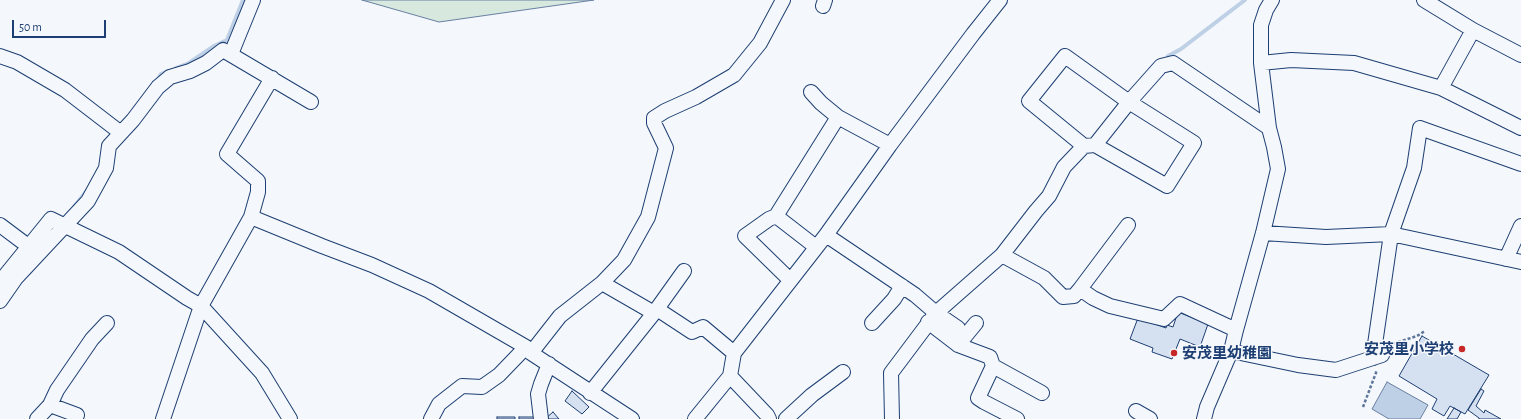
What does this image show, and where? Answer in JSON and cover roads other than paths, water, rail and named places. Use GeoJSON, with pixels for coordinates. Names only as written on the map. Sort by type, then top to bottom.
{"type":"FeatureCollection","features":[{"type":"Feature","properties":{"kind":"street"},"geometry":{"type":"LineString","coordinates":[[231,54],[253,0]]}},
{"type":"Feature","properties":{"kind":"street"},"geometry":{"type":"LineString","coordinates":[[431,419],[439,404],[462,386],[482,387],[499,375],[529,350],[560,316],[602,284],[624,260],[648,217],[666,148],[654,123],[654,118],[734,75],[760,43],[783,0]]}},
{"type":"Feature","properties":{"kind":"street"},"geometry":{"type":"LineString","coordinates":[[695,419],[730,376],[734,353],[826,235],[890,145],[1000,0]]}},
{"type":"Feature","properties":{"kind":"street"},"geometry":{"type":"LineString","coordinates":[[1424,0],[1473,30],[1521,55]]}},
{"type":"Feature","properties":{"kind":"street"},"geometry":{"type":"LineString","coordinates":[[1204,419],[1207,407],[1231,352],[1278,169],[1269,128],[1261,63],[1261,25],[1265,3]]}},
{"type":"Feature","properties":{"kind":"street"},"geometry":{"type":"LineString","coordinates":[[1442,88],[1473,30]]}},
{"type":"Feature","properties":{"kind":"street"},"geometry":{"type":"LineString","coordinates":[[0,301],[16,278],[88,201],[106,168],[109,146],[133,120],[158,87],[170,77],[190,71],[206,63],[223,50],[311,102]]}},
{"type":"Feature","properties":{"kind":"street"},"geometry":{"type":"LineString","coordinates":[[0,56],[17,62],[65,90],[121,133]]}},
{"type":"Feature","properties":{"kind":"street"},"geometry":{"type":"LineString","coordinates":[[1065,56],[1130,102],[1194,143],[1168,186],[1089,146],[1029,101],[1065,56]]}},
{"type":"Feature","properties":{"kind":"street"},"geometry":{"type":"LineString","coordinates":[[1261,63],[1291,60],[1354,63],[1442,88],[1521,128]]}},
{"type":"Feature","properties":{"kind":"street"},"geometry":{"type":"LineString","coordinates":[[892,419],[891,373],[932,317],[1002,255],[1049,196],[1064,167],[1089,146],[1162,66],[1173,63],[1269,128]]}},
{"type":"Feature","properties":{"kind":"street"},"geometry":{"type":"LineString","coordinates":[[163,419],[201,306],[251,217],[258,192],[258,181],[227,154],[272,78]]}},
{"type":"Feature","properties":{"kind":"street"},"geometry":{"type":"LineString","coordinates":[[811,92],[821,103],[838,117],[890,145]]}},
{"type":"Feature","properties":{"kind":"street"},"geometry":{"type":"LineString","coordinates":[[790,280],[745,236],[769,219],[776,216],[838,117]]}},
{"type":"Feature","properties":{"kind":"street"},"geometry":{"type":"LineString","coordinates":[[1231,352],[1298,365],[1336,370],[1378,356],[1391,234],[1414,168],[1420,128],[1521,164]]}},
{"type":"Feature","properties":{"kind":"street"},"geometry":{"type":"LineString","coordinates":[[776,216],[816,247]]}},
{"type":"Feature","properties":{"kind":"street"},"geometry":{"type":"LineString","coordinates":[[251,217],[372,265],[429,291],[529,350],[590,393],[632,419]]}},
{"type":"Feature","properties":{"kind":"street"},"geometry":{"type":"LineString","coordinates":[[0,282],[51,219],[119,252],[201,306],[262,373],[290,419]]}},
{"type":"Feature","properties":{"kind":"street"},"geometry":{"type":"LineString","coordinates":[[0,225],[28,246]]}},
{"type":"Feature","properties":{"kind":"street"},"geometry":{"type":"LineString","coordinates":[[1002,255],[1044,278],[1063,297],[1074,296],[1128,225]]}},
{"type":"Feature","properties":{"kind":"street"},"geometry":{"type":"LineString","coordinates":[[1506,260],[1521,226]]}},
{"type":"Feature","properties":{"kind":"street"},"geometry":{"type":"LineString","coordinates":[[1262,233],[1326,237],[1391,234],[1506,260],[1521,262]]}},
{"type":"Feature","properties":{"kind":"street"},"geometry":{"type":"LineString","coordinates":[[826,235],[902,286],[958,345],[990,357],[993,366],[1042,393]]}},
{"type":"Feature","properties":{"kind":"street"},"geometry":{"type":"LineString","coordinates":[[590,393],[655,311],[684,271]]}},
{"type":"Feature","properties":{"kind":"street"},"geometry":{"type":"LineString","coordinates":[[602,284],[692,332],[704,327],[734,353]]}},
{"type":"Feature","properties":{"kind":"street"},"geometry":{"type":"LineString","coordinates":[[872,323],[894,299],[902,286]]}},
{"type":"Feature","properties":{"kind":"street"},"geometry":{"type":"LineString","coordinates":[[1080,289],[1093,298],[1110,306],[1164,319],[1180,304],[1236,330]]}},
{"type":"Feature","properties":{"kind":"street"},"geometry":{"type":"LineString","coordinates":[[932,317],[958,328]]}},
{"type":"Feature","properties":{"kind":"street"},"geometry":{"type":"LineString","coordinates":[[37,419],[50,405],[57,390],[88,345],[107,323]]}},
{"type":"Feature","properties":{"kind":"street"},"geometry":{"type":"LineString","coordinates":[[958,345],[976,323]]}},
{"type":"Feature","properties":{"kind":"street"},"geometry":{"type":"LineString","coordinates":[[541,419],[538,394],[549,364]]}},
{"type":"Feature","properties":{"kind":"street"},"geometry":{"type":"LineString","coordinates":[[993,366],[978,398],[1016,419]]}},
{"type":"Feature","properties":{"kind":"street"},"geometry":{"type":"LineString","coordinates":[[786,419],[812,395],[843,372]]}},
{"type":"Feature","properties":{"kind":"street"},"geometry":{"type":"LineString","coordinates":[[730,376],[767,415],[769,419]]}},
{"type":"Feature","properties":{"kind":"street"},"geometry":{"type":"LineString","coordinates":[[50,405],[77,415]]}},
{"type":"Feature","properties":{"kind":"street"},"geometry":{"type":"LineString","coordinates":[[1136,411],[1150,419]]}},
{"type":"Feature","properties":{"kind":"water"},"geometry":{"type":"Polygon","coordinates":[[[1387,382],[1428,405],[1420,419],[1389,419],[1372,409],[1387,382]]]}},
{"type":"Feature","properties":{"kind":"waterway"},"geometry":{"type":"LineString","coordinates":[[176,68],[189,63],[214,46],[227,40],[243,0]]}},
{"type":"Feature","properties":{"kind":"waterway"},"geometry":{"type":"LineString","coordinates":[[1168,56],[1181,49],[1245,0]]}},
{"type":"Feature","properties":{"kind":"waterway"},"geometry":{"type":"LineString","coordinates":[[157,81],[161,74],[168,71]]}},
{"type":"Feature","properties":{"kind":"waterway"},"geometry":{"type":"LineString","coordinates":[[74,207],[88,189]]}},
{"type":"Feature","properties":{"kind":"place","name":"安茂里小学校"},"geometry":{"type":"Point","coordinates":[1462,349]}},
{"type":"Feature","properties":{"kind":"place","name":"安茂里幼稚園"},"geometry":{"type":"Point","coordinates":[1174,353]}}]}
